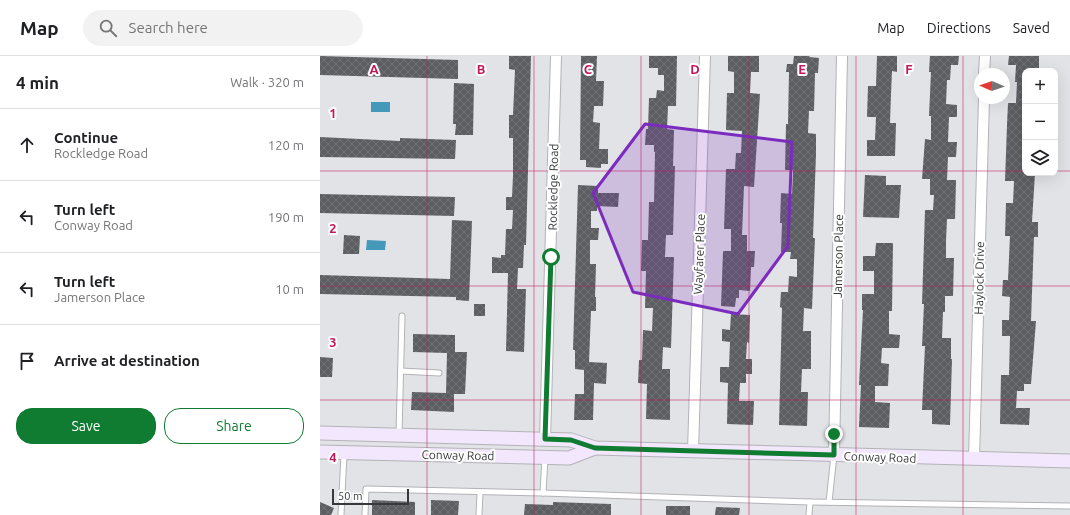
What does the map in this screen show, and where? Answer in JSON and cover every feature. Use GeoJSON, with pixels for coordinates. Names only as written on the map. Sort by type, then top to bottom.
{"type":"FeatureCollection","features":[{"type":"Feature","properties":{"kind":"main road","name":"Conway Road"},"geometry":{"type":"LineString","coordinates":[[320,432],[571,440],[595,448],[693,452],[1070,461]]}},
{"type":"Feature","properties":{"kind":"main road","name":"Conway Road"},"geometry":{"type":"LineString","coordinates":[[320,452],[569,458],[595,448]]}},
{"type":"Feature","properties":{"kind":"street","name":"Rockledge Road"},"geometry":{"type":"LineString","coordinates":[[545,439],[556,56]]}},
{"type":"Feature","properties":{"kind":"street","name":"Wayfarer Place"},"geometry":{"type":"LineString","coordinates":[[693,452],[705,56]]}},
{"type":"Feature","properties":{"kind":"street","name":"Jamerson Place"},"geometry":{"type":"LineString","coordinates":[[834,455],[842,56]]}},
{"type":"Feature","properties":{"kind":"street"},"geometry":{"type":"LineString","coordinates":[[984,68],[985,56]]}},
{"type":"Feature","properties":{"kind":"street","name":"Haylock Drive"},"geometry":{"type":"LineString","coordinates":[[974,459],[984,104]]}},
{"type":"Feature","properties":{"kind":"lane"},"geometry":{"type":"LineString","coordinates":[[399,434],[402,316]]}},
{"type":"Feature","properties":{"kind":"lane"},"geometry":{"type":"LineString","coordinates":[[401,371],[439,373]]}},
{"type":"Feature","properties":{"kind":"lane"},"geometry":{"type":"LineString","coordinates":[[341,515],[344,452]]}},
{"type":"Feature","properties":{"kind":"lane"},"geometry":{"type":"LineString","coordinates":[[829,502],[834,455]]}},
{"type":"Feature","properties":{"kind":"lane"},"geometry":{"type":"LineString","coordinates":[[544,492],[545,457]]}},
{"type":"Feature","properties":{"kind":"lane"},"geometry":{"type":"LineString","coordinates":[[365,515],[366,489],[544,492],[810,502],[1070,506]]}},
{"type":"Feature","properties":{"kind":"lane"},"geometry":{"type":"LineString","coordinates":[[479,515],[480,492]]}},
{"type":"Feature","properties":{"kind":"lane"},"geometry":{"type":"LineString","coordinates":[[809,515],[810,502]]}},
{"type":"Feature","properties":{"kind":"highlighted area"},"geometry":{"type":"Polygon","coordinates":[[[645,124],[792,142],[788,246],[738,314],[633,292],[593,193],[645,124]]]}},
{"type":"Feature","properties":{"kind":"water"},"geometry":{"type":"Polygon","coordinates":[[[371,102],[390,102],[390,112],[371,112],[371,102]]]}},
{"type":"Feature","properties":{"kind":"water"},"geometry":{"type":"Polygon","coordinates":[[[367,240],[386,241],[385,250],[366,250],[367,240]]]}},
{"type":"Feature","properties":{"kind":"building"},"geometry":{"type":"Polygon","coordinates":[[[320,56],[458,60],[458,79],[320,75],[320,56]]]}},
{"type":"Feature","properties":{"kind":"building"},"geometry":{"type":"Polygon","coordinates":[[[509,56],[531,56],[526,245],[524,245],[523,268],[518,268],[517,289],[526,289],[524,352],[506,351],[508,273],[492,273],[492,257],[501,258],[501,255],[505,255],[506,229],[512,229],[513,210],[506,210],[506,197],[512,197],[513,138],[509,138],[509,115],[513,115],[515,70],[509,69],[509,56]]]}},
{"type":"Feature","properties":{"kind":"building"},"geometry":{"type":"Polygon","coordinates":[[[581,56],[597,56],[596,81],[604,81],[603,106],[594,106],[593,122],[600,123],[599,149],[608,149],[608,164],[601,164],[601,168],[586,167],[586,160],[580,160],[581,56]]]}},
{"type":"Feature","properties":{"kind":"building"},"geometry":{"type":"Polygon","coordinates":[[[649,56],[677,56],[676,106],[668,106],[667,129],[674,130],[673,166],[675,166],[673,235],[666,235],[665,257],[674,257],[671,348],[663,347],[662,369],[670,369],[670,420],[646,419],[647,384],[638,383],[639,360],[642,360],[643,330],[652,331],[653,308],[645,308],[646,271],[641,271],[642,240],[648,240],[649,202],[654,202],[655,152],[654,145],[645,145],[646,129],[648,129],[649,98],[656,98],[657,90],[664,91],[664,75],[658,75],[658,68],[649,68],[649,56]]]}},
{"type":"Feature","properties":{"kind":"building"},"geometry":{"type":"Polygon","coordinates":[[[728,56],[759,56],[759,72],[751,72],[750,93],[760,94],[754,187],[744,186],[742,235],[747,235],[747,251],[755,251],[754,267],[751,267],[750,291],[739,290],[739,298],[736,298],[735,307],[721,306],[723,251],[731,251],[731,229],[724,229],[726,169],[735,169],[736,153],[741,153],[742,131],[726,130],[727,93],[734,93],[734,72],[728,71],[728,56]]]}},
{"type":"Feature","properties":{"kind":"building"},"geometry":{"type":"Polygon","coordinates":[[[794,56],[810,56],[809,57],[819,58],[818,73],[815,73],[814,111],[809,111],[808,133],[816,134],[816,154],[812,309],[804,308],[803,331],[811,331],[811,369],[802,369],[801,392],[808,392],[807,426],[779,425],[782,308],[780,307],[781,292],[788,292],[789,276],[797,277],[797,259],[790,259],[791,252],[781,252],[782,223],[780,223],[781,193],[792,194],[793,170],[785,170],[789,72],[786,72],[787,64],[793,64],[794,56]]]}},
{"type":"Feature","properties":{"kind":"building"},"geometry":{"type":"Polygon","coordinates":[[[877,56],[897,56],[897,72],[892,71],[890,123],[896,123],[895,156],[867,156],[867,140],[875,140],[876,117],[867,117],[868,86],[876,86],[877,56]]]}},
{"type":"Feature","properties":{"kind":"building"},"geometry":{"type":"Polygon","coordinates":[[[930,56],[959,56],[958,65],[951,65],[950,80],[947,80],[946,104],[957,105],[957,117],[949,117],[948,142],[957,142],[956,157],[948,157],[947,180],[956,180],[955,219],[947,219],[946,241],[946,258],[954,258],[953,296],[945,296],[942,338],[951,338],[952,359],[950,425],[932,424],[932,410],[922,410],[925,346],[922,346],[924,304],[922,304],[925,210],[933,210],[934,195],[930,195],[930,179],[922,179],[925,139],[931,140],[931,116],[929,116],[931,72],[929,72],[930,56]]]}},
{"type":"Feature","properties":{"kind":"building"},"geometry":{"type":"Polygon","coordinates":[[[1009,56],[1039,56],[1039,68],[1022,68],[1022,176],[1035,176],[1032,222],[1038,222],[1038,237],[1034,237],[1031,321],[1036,321],[1031,384],[1024,384],[1024,391],[1017,391],[1016,408],[1030,408],[1029,425],[1000,424],[1001,375],[1009,375],[1010,336],[1002,336],[1002,320],[1009,320],[1010,297],[1002,296],[1003,280],[1008,280],[1010,236],[1005,236],[1006,203],[1013,203],[1014,181],[1005,181],[1008,104],[1016,103],[1017,82],[1015,82],[1016,65],[1008,65],[1009,56]]]}},
{"type":"Feature","properties":{"kind":"building"},"geometry":{"type":"Polygon","coordinates":[[[454,83],[474,84],[473,135],[455,135],[456,124],[453,124],[454,83]]]}},
{"type":"Feature","properties":{"kind":"building"},"geometry":{"type":"Polygon","coordinates":[[[320,137],[400,141],[400,138],[456,140],[455,159],[320,157],[320,137]]]}},
{"type":"Feature","properties":{"kind":"building"},"geometry":{"type":"Polygon","coordinates":[[[865,175],[886,176],[886,185],[901,185],[899,218],[863,217],[865,175]]]}},
{"type":"Feature","properties":{"kind":"building"},"geometry":{"type":"Polygon","coordinates":[[[578,185],[598,186],[598,193],[619,193],[618,207],[597,206],[597,211],[591,211],[591,228],[599,228],[598,240],[590,240],[590,264],[596,264],[596,311],[591,311],[589,362],[607,363],[606,384],[594,383],[593,420],[574,420],[575,394],[584,394],[584,370],[575,369],[575,350],[573,350],[578,185]]]}},
{"type":"Feature","properties":{"kind":"building"},"geometry":{"type":"Polygon","coordinates":[[[320,194],[455,197],[454,216],[320,213],[320,194]]]}},
{"type":"Feature","properties":{"kind":"building"},"geometry":{"type":"Polygon","coordinates":[[[452,220],[472,221],[469,301],[456,300],[456,297],[320,294],[320,275],[450,279],[452,220]]]}},
{"type":"Feature","properties":{"kind":"building"},"geometry":{"type":"Polygon","coordinates":[[[344,235],[360,236],[359,254],[343,254],[344,235]]]}},
{"type":"Feature","properties":{"kind":"building"},"geometry":{"type":"Polygon","coordinates":[[[876,243],[893,243],[892,311],[889,311],[889,334],[900,335],[899,348],[882,348],[881,363],[889,364],[888,386],[875,386],[875,402],[890,403],[889,428],[859,427],[861,385],[859,385],[863,310],[862,294],[874,294],[874,271],[863,271],[863,256],[875,256],[876,243]]]}},
{"type":"Feature","properties":{"kind":"building"},"geometry":{"type":"Polygon","coordinates":[[[474,304],[485,304],[485,316],[474,316],[474,304]]]}},
{"type":"Feature","properties":{"kind":"building"},"geometry":{"type":"Polygon","coordinates":[[[731,314],[750,315],[749,343],[747,342],[746,359],[752,359],[752,374],[746,374],[746,383],[740,383],[739,401],[754,401],[753,425],[727,424],[728,383],[720,382],[720,367],[729,367],[730,342],[722,341],[722,329],[730,330],[731,314]]]}},
{"type":"Feature","properties":{"kind":"building"},"geometry":{"type":"Polygon","coordinates":[[[413,334],[455,335],[455,352],[467,352],[465,394],[454,394],[454,412],[411,410],[412,392],[446,393],[447,353],[413,352],[413,334]]]}},
{"type":"Feature","properties":{"kind":"building"},"geometry":{"type":"Polygon","coordinates":[[[320,357],[333,358],[332,377],[320,377],[320,357]]]}},
{"type":"Feature","properties":{"kind":"building"},"geometry":{"type":"Polygon","coordinates":[[[372,500],[415,502],[415,515],[372,515],[372,500]]]}},
{"type":"Feature","properties":{"kind":"building"},"geometry":{"type":"Polygon","coordinates":[[[431,500],[459,501],[458,515],[431,515],[431,500]]]}},
{"type":"Feature","properties":{"kind":"building"},"geometry":{"type":"Polygon","coordinates":[[[320,502],[334,508],[331,515],[320,515],[320,502]]]}},
{"type":"Feature","properties":{"kind":"building"},"geometry":{"type":"Polygon","coordinates":[[[553,502],[611,504],[611,515],[524,515],[525,504],[553,505],[553,502]]]}},
{"type":"Feature","properties":{"kind":"building"},"geometry":{"type":"Polygon","coordinates":[[[666,506],[690,506],[690,515],[666,515],[666,506]]]}},
{"type":"Feature","properties":{"kind":"building"},"geometry":{"type":"Polygon","coordinates":[[[716,507],[740,508],[739,515],[715,515],[716,507]]]}},
{"type":"Feature","properties":{"kind":"route"},"geometry":{"type":"LineString","coordinates":[[551,257],[545,439],[571,440],[595,448],[834,455],[834,434]]}}]}
